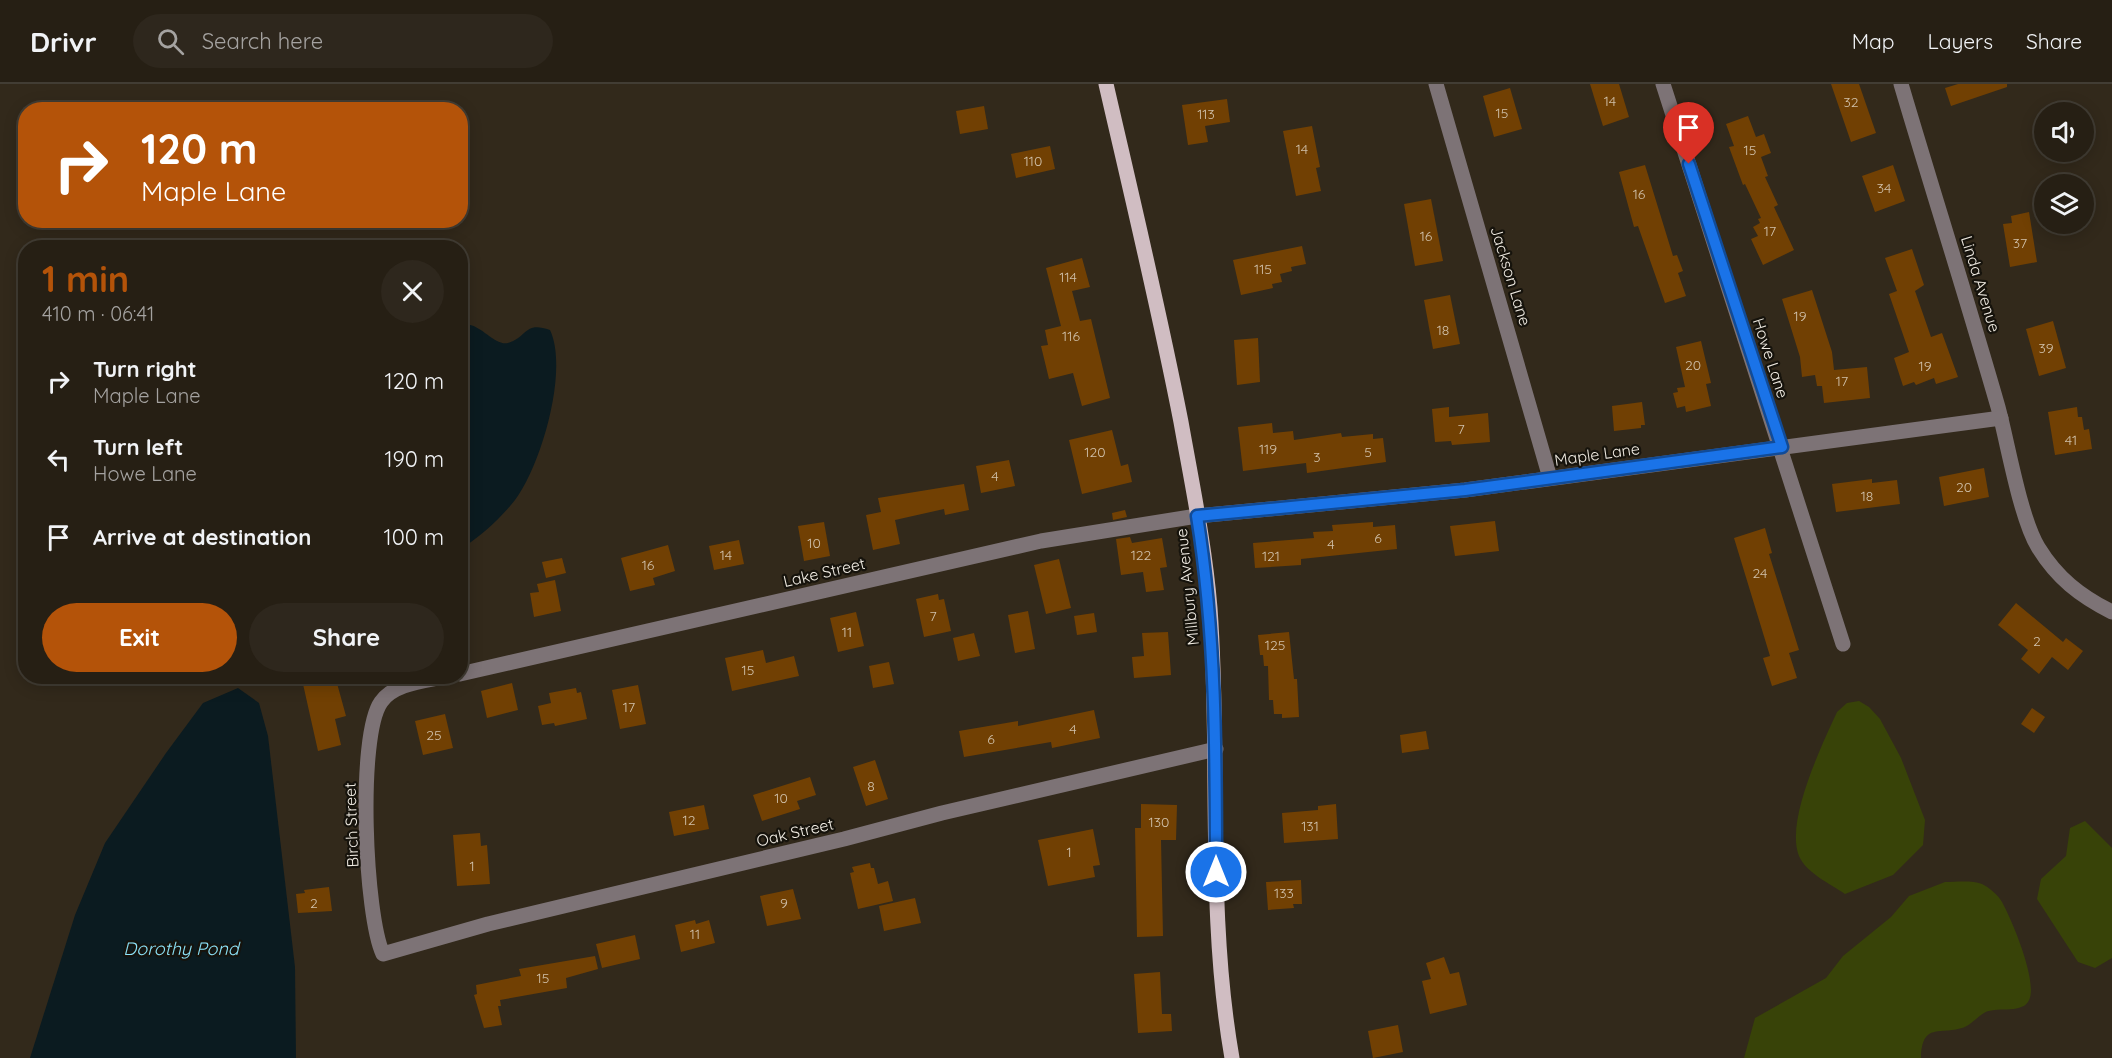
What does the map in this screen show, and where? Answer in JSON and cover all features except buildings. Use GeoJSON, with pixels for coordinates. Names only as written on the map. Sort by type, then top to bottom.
{"type":"FeatureCollection","features":[{"type":"Feature","properties":{"kind":"main road","name":"Millbury Avenue"},"geometry":{"type":"LineString","coordinates":[[1106,84],[1160,316],[1197,516],[1210,606],[1216,749],[1219,938],[1225,1014],[1232,1058]]}},
{"type":"Feature","properties":{"kind":"street","name":"Jackson Lane"},"geometry":{"type":"LineString","coordinates":[[1436,84],[1550,478]]}},
{"type":"Feature","properties":{"kind":"street","name":"Howe Lane"},"geometry":{"type":"LineString","coordinates":[[1663,84],[1782,447],[1843,644]]}},
{"type":"Feature","properties":{"kind":"street","name":"Linda Avenue"},"geometry":{"type":"LineString","coordinates":[[1901,84],[2037,545],[2060,576],[2083,598],[2112,612]]}},
{"type":"Feature","properties":{"kind":"street","name":"Maple Lane"},"geometry":{"type":"LineString","coordinates":[[1197,516],[1465,490],[2001,418]]}},
{"type":"Feature","properties":{"kind":"street","name":"Lake Street"},"geometry":{"type":"LineString","coordinates":[[468,672],[1041,541],[1197,516]]}},
{"type":"Feature","properties":{"kind":"street","name":"Birch Street"},"geometry":{"type":"LineString","coordinates":[[383,954],[376,939],[368,853],[366,789],[372,723],[376,711],[385,698],[400,688],[416,684]]}},
{"type":"Feature","properties":{"kind":"street","name":"Oak Street"},"geometry":{"type":"LineString","coordinates":[[383,954],[488,924],[844,839],[942,813],[1216,749]]}},
{"type":"Feature","properties":{"kind":"green space"},"geometry":{"type":"Polygon","coordinates":[[[1859,701],[1869,707],[1880,719],[1901,758],[1925,820],[1923,845],[1893,875],[1845,894],[1813,873],[1802,862],[1796,841],[1797,823],[1807,783],[1837,712],[1847,703],[1859,701]]]}},
{"type":"Feature","properties":{"kind":"green space"},"geometry":{"type":"Polygon","coordinates":[[[2085,821],[2112,848],[2112,958],[2095,968],[2078,962],[2037,899],[2041,879],[2066,856],[2070,828],[2085,821]]]}},
{"type":"Feature","properties":{"kind":"green space"},"geometry":{"type":"Polygon","coordinates":[[[1945,882],[1982,884],[1991,889],[2001,900],[2018,937],[2028,968],[2031,994],[2024,1006],[1989,1011],[1965,1027],[1934,1032],[1925,1039],[1921,1058],[1744,1058],[1755,1018],[1826,978],[1843,956],[1891,917],[1909,896],[1945,882]]]}},
{"type":"Feature","properties":{"kind":"water"},"geometry":{"type":"Polygon","coordinates":[[[468,326],[475,326],[503,343],[514,340],[535,327],[550,330],[555,347],[556,369],[554,392],[543,442],[525,485],[497,520],[468,544],[468,326]]]}},
{"type":"Feature","properties":{"kind":"water","name":"Dorothy Pond"},"geometry":{"type":"Polygon","coordinates":[[[238,688],[259,703],[268,736],[295,967],[296,1058],[30,1058],[75,915],[105,843],[203,703],[238,688]]]}},
{"type":"Feature","properties":{"kind":"route"},"geometry":{"type":"LineString","coordinates":[[1216,872],[1214,694],[1210,606],[1197,516],[1465,490],[1782,447],[1689,164]]}}]}
